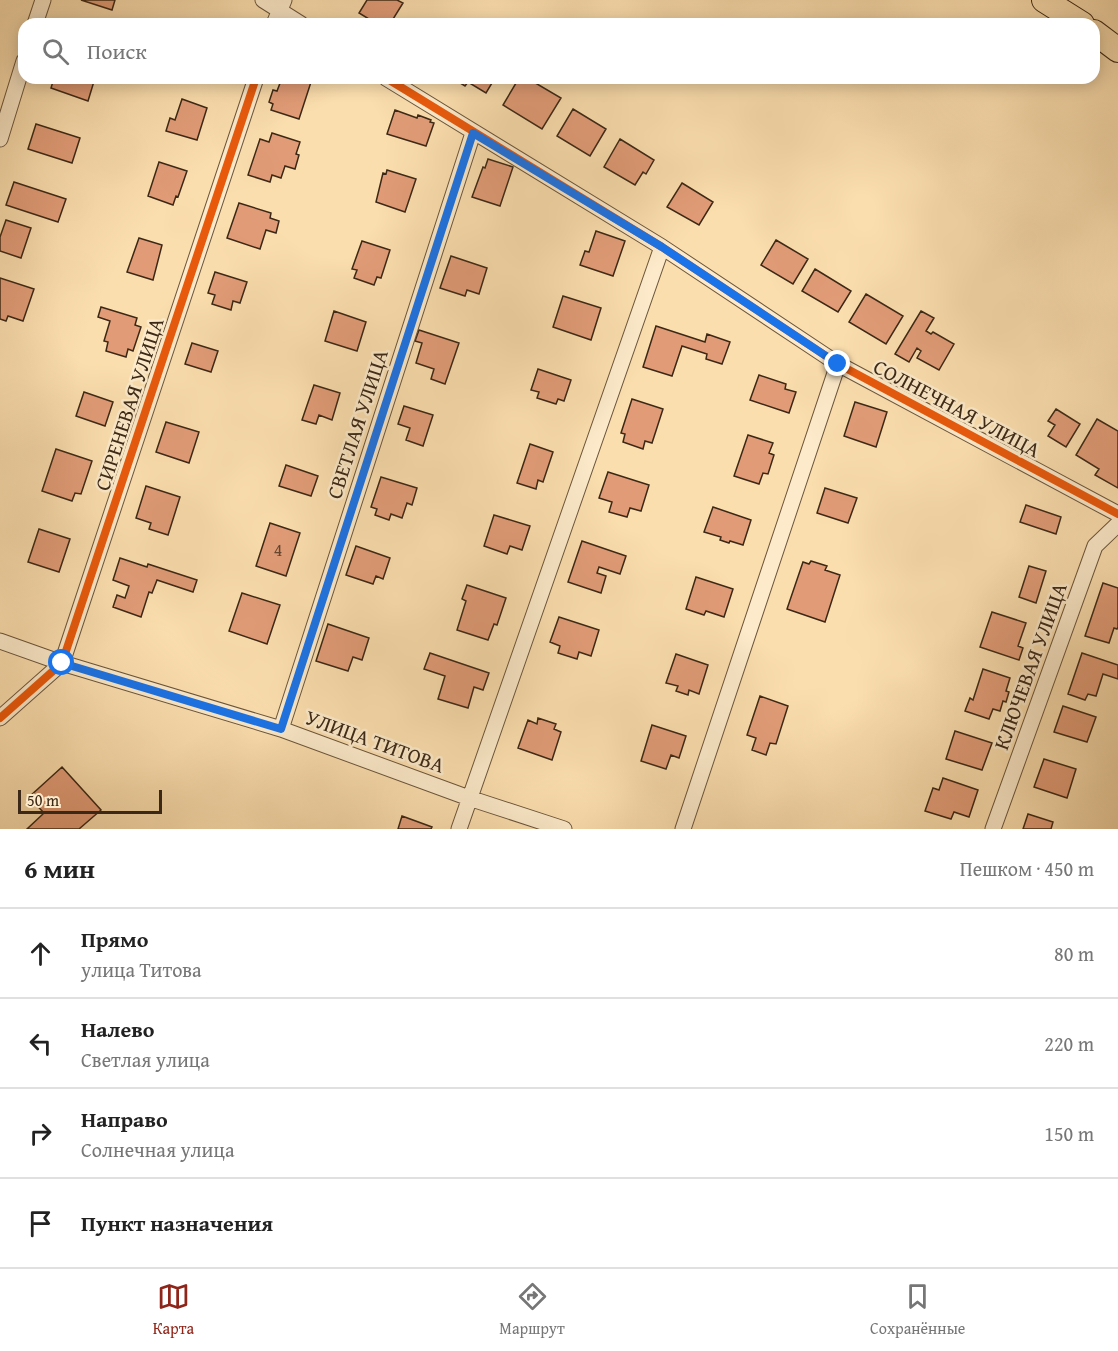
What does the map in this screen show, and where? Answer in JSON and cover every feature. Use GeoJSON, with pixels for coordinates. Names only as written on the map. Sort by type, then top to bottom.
{"type":"FeatureCollection","features":[{"type":"Feature","properties":{"kind":"main road"},"geometry":{"type":"LineString","coordinates":[[1044,0],[1072,18]]}},
{"type":"Feature","properties":{"kind":"main road"},"geometry":{"type":"LineString","coordinates":[[1100,36],[1118,50]]}},
{"type":"Feature","properties":{"kind":"street"},"geometry":{"type":"LineString","coordinates":[[37,18],[43,0]]}},
{"type":"Feature","properties":{"kind":"street"},"geometry":{"type":"LineString","coordinates":[[263,0],[279,11]]}},
{"type":"Feature","properties":{"kind":"street"},"geometry":{"type":"LineString","coordinates":[[0,139],[18,80]]}},
{"type":"Feature","properties":{"kind":"street","name":"СИРЕНЕВАЯ УЛИЦА"},"geometry":{"type":"LineString","coordinates":[[62,663],[254,84]]}},
{"type":"Feature","properties":{"kind":"street","name":"СОЛНЕЧНАЯ УЛИЦА"},"geometry":{"type":"LineString","coordinates":[[395,84],[662,247],[838,364],[1118,514]]}},
{"type":"Feature","properties":{"kind":"street","name":"СВЕТЛАЯ УЛИЦА"},"geometry":{"type":"LineString","coordinates":[[281,729],[473,133]]}},
{"type":"Feature","properties":{"kind":"street"},"geometry":{"type":"LineString","coordinates":[[459,829],[662,247]]}},
{"type":"Feature","properties":{"kind":"street"},"geometry":{"type":"LineString","coordinates":[[683,829],[838,364]]}},
{"type":"Feature","properties":{"kind":"street","name":"КЛЮЧЕВАЯ УЛИЦА"},"geometry":{"type":"LineString","coordinates":[[993,829],[1095,546],[1118,525]]}},
{"type":"Feature","properties":{"kind":"street","name":"УЛИЦА ТИТОВА"},"geometry":{"type":"LineString","coordinates":[[0,641],[62,663],[281,729],[469,798],[564,829]]}},
{"type":"Feature","properties":{"kind":"street"},"geometry":{"type":"LineString","coordinates":[[0,718],[62,663]]}},
{"type":"Feature","properties":{"kind":"building"},"geometry":{"type":"Polygon","coordinates":[[[81,0],[115,0],[112,10],[81,0]]]}},
{"type":"Feature","properties":{"kind":"building"},"geometry":{"type":"Polygon","coordinates":[[[367,0],[397,0],[403,3],[394,18],[367,18],[359,13],[367,0]]]}},
{"type":"Feature","properties":{"kind":"building"},"geometry":{"type":"Polygon","coordinates":[[[52,84],[93,84],[88,101],[51,88],[52,84]]]}},
{"type":"Feature","properties":{"kind":"building"},"geometry":{"type":"Polygon","coordinates":[[[280,84],[310,84],[299,119],[271,110],[273,104],[269,102],[273,90],[277,91],[280,84]]]}},
{"type":"Feature","properties":{"kind":"building"},"geometry":{"type":"Polygon","coordinates":[[[471,84],[491,84],[486,93],[471,84]]]}},
{"type":"Feature","properties":{"kind":"building"},"geometry":{"type":"Polygon","coordinates":[[[515,84],[537,84],[561,98],[542,129],[503,105],[515,84]]]}},
{"type":"Feature","properties":{"kind":"building"},"geometry":{"type":"Polygon","coordinates":[[[182,99],[207,108],[197,140],[166,131],[170,118],[175,120],[182,99]]]}},
{"type":"Feature","properties":{"kind":"building"},"geometry":{"type":"Polygon","coordinates":[[[573,109],[606,129],[590,156],[557,136],[573,109]]]}},
{"type":"Feature","properties":{"kind":"building"},"geometry":{"type":"Polygon","coordinates":[[[395,110],[417,118],[418,115],[434,123],[426,146],[387,134],[395,110]]]}},
{"type":"Feature","properties":{"kind":"building"},"geometry":{"type":"Polygon","coordinates":[[[36,124],[80,138],[72,163],[28,149],[36,124]]]}},
{"type":"Feature","properties":{"kind":"building"},"geometry":{"type":"Polygon","coordinates":[[[272,133],[300,142],[295,169],[285,166],[281,178],[272,175],[270,182],[248,175],[260,139],[269,142],[272,133]]]}},
{"type":"Feature","properties":{"kind":"building"},"geometry":{"type":"Polygon","coordinates":[[[620,139],[654,160],[646,174],[643,172],[635,185],[604,167],[620,139]]]}},
{"type":"Feature","properties":{"kind":"building"},"geometry":{"type":"Polygon","coordinates":[[[488,159],[513,167],[500,206],[472,197],[488,159]]]}},
{"type":"Feature","properties":{"kind":"building"},"geometry":{"type":"Polygon","coordinates":[[[159,162],[187,171],[173,205],[148,196],[159,162]]]}},
{"type":"Feature","properties":{"kind":"building"},"geometry":{"type":"Polygon","coordinates":[[[387,170],[416,179],[405,212],[376,202],[383,173],[386,174],[387,170]]]}},
{"type":"Feature","properties":{"kind":"building"},"geometry":{"type":"Polygon","coordinates":[[[14,182],[66,199],[58,222],[6,205],[14,182]]]}},
{"type":"Feature","properties":{"kind":"building"},"geometry":{"type":"Polygon","coordinates":[[[682,183],[713,202],[699,225],[667,207],[682,183]]]}},
{"type":"Feature","properties":{"kind":"building"},"geometry":{"type":"Polygon","coordinates":[[[239,203],[271,213],[270,218],[279,221],[276,233],[266,230],[260,249],[227,238],[239,203]]]}},
{"type":"Feature","properties":{"kind":"building"},"geometry":{"type":"Polygon","coordinates":[[[6,220],[31,228],[21,258],[0,251],[0,237],[6,220]]]}},
{"type":"Feature","properties":{"kind":"building"},"geometry":{"type":"Polygon","coordinates":[[[596,231],[625,241],[613,276],[580,265],[585,251],[589,252],[596,231]]]}},
{"type":"Feature","properties":{"kind":"building"},"geometry":{"type":"Polygon","coordinates":[[[139,238],[162,245],[153,280],[127,272],[139,238]]]}},
{"type":"Feature","properties":{"kind":"building"},"geometry":{"type":"Polygon","coordinates":[[[776,240],[808,259],[793,284],[761,265],[776,240]]]}},
{"type":"Feature","properties":{"kind":"building"},"geometry":{"type":"Polygon","coordinates":[[[362,241],[390,250],[381,278],[377,277],[374,285],[354,278],[357,270],[352,269],[362,241]]]}},
{"type":"Feature","properties":{"kind":"building"},"geometry":{"type":"Polygon","coordinates":[[[451,256],[487,268],[479,294],[467,290],[465,296],[440,288],[451,256]]]}},
{"type":"Feature","properties":{"kind":"building"},"geometry":{"type":"Polygon","coordinates":[[[815,269],[851,291],[838,312],[802,291],[815,269]]]}},
{"type":"Feature","properties":{"kind":"building"},"geometry":{"type":"Polygon","coordinates":[[[215,272],[247,282],[240,303],[233,301],[231,310],[212,304],[215,295],[208,293],[215,272]]]}},
{"type":"Feature","properties":{"kind":"building"},"geometry":{"type":"Polygon","coordinates":[[[0,278],[34,289],[23,321],[8,316],[6,321],[0,319],[0,278]]]}},
{"type":"Feature","properties":{"kind":"building"},"geometry":{"type":"Polygon","coordinates":[[[866,294],[903,316],[886,344],[849,322],[866,294]]]}},
{"type":"Feature","properties":{"kind":"building"},"geometry":{"type":"Polygon","coordinates":[[[563,296],[601,308],[591,340],[553,327],[563,296]]]}},
{"type":"Feature","properties":{"kind":"building"},"geometry":{"type":"Polygon","coordinates":[[[101,307],[137,318],[135,325],[141,327],[133,351],[128,349],[126,357],[106,351],[108,342],[104,341],[110,321],[98,317],[101,307]]]}},
{"type":"Feature","properties":{"kind":"building"},"geometry":{"type":"Polygon","coordinates":[[[334,311],[366,322],[357,351],[325,341],[334,311]]]}},
{"type":"Feature","properties":{"kind":"building"},"geometry":{"type":"Polygon","coordinates":[[[921,311],[934,318],[926,331],[931,334],[933,332],[954,344],[939,370],[917,358],[921,351],[917,348],[909,362],[895,354],[921,311]]]}},
{"type":"Feature","properties":{"kind":"building"},"geometry":{"type":"Polygon","coordinates":[[[656,326],[705,342],[707,334],[730,342],[722,364],[706,359],[707,354],[682,346],[672,376],[643,367],[656,326]]]}},
{"type":"Feature","properties":{"kind":"building"},"geometry":{"type":"Polygon","coordinates":[[[419,330],[459,343],[445,384],[431,379],[434,369],[416,363],[422,343],[415,341],[419,330]]]}},
{"type":"Feature","properties":{"kind":"building"},"geometry":{"type":"Polygon","coordinates":[[[192,343],[218,351],[211,372],[185,364],[192,343]]]}},
{"type":"Feature","properties":{"kind":"building"},"geometry":{"type":"Polygon","coordinates":[[[538,369],[571,380],[564,401],[558,399],[556,404],[537,398],[539,392],[531,390],[538,369]]]}},
{"type":"Feature","properties":{"kind":"building"},"geometry":{"type":"Polygon","coordinates":[[[759,375],[786,384],[785,389],[796,392],[789,413],[750,400],[759,375]]]}},
{"type":"Feature","properties":{"kind":"building"},"geometry":{"type":"Polygon","coordinates":[[[314,385],[340,393],[332,420],[319,415],[316,424],[302,420],[314,385]]]}},
{"type":"Feature","properties":{"kind":"building"},"geometry":{"type":"Polygon","coordinates":[[[84,392],[113,402],[105,426],[76,416],[84,392]]]}},
{"type":"Feature","properties":{"kind":"building"},"geometry":{"type":"Polygon","coordinates":[[[632,399],[663,409],[652,443],[645,441],[643,449],[623,442],[625,434],[621,433],[632,399]]]}},
{"type":"Feature","properties":{"kind":"building"},"geometry":{"type":"Polygon","coordinates":[[[855,402],[887,412],[876,447],[844,436],[855,402]]]}},
{"type":"Feature","properties":{"kind":"building"},"geometry":{"type":"Polygon","coordinates":[[[404,406],[433,415],[423,446],[406,440],[410,428],[398,424],[404,406]]]}},
{"type":"Feature","properties":{"kind":"building"},"geometry":{"type":"Polygon","coordinates":[[[1056,409],[1080,424],[1066,447],[1048,436],[1055,425],[1048,421],[1056,409]]]}},
{"type":"Feature","properties":{"kind":"building"},"geometry":{"type":"Polygon","coordinates":[[[1097,419],[1118,431],[1118,488],[1095,475],[1099,469],[1076,455],[1097,419]]]}},
{"type":"Feature","properties":{"kind":"building"},"geometry":{"type":"Polygon","coordinates":[[[166,422],[199,432],[189,463],[156,452],[166,422]]]}},
{"type":"Feature","properties":{"kind":"building"},"geometry":{"type":"Polygon","coordinates":[[[748,435],[773,443],[769,453],[774,455],[768,474],[763,473],[759,484],[734,476],[748,435]]]}},
{"type":"Feature","properties":{"kind":"building"},"geometry":{"type":"Polygon","coordinates":[[[530,444],[553,452],[543,482],[538,480],[536,489],[517,483],[530,444]]]}},
{"type":"Feature","properties":{"kind":"building"},"geometry":{"type":"Polygon","coordinates":[[[56,449],[92,461],[81,494],[75,493],[72,501],[42,491],[56,449]]]}},
{"type":"Feature","properties":{"kind":"building"},"geometry":{"type":"Polygon","coordinates":[[[286,465],[318,476],[311,496],[279,486],[286,465]]]}},
{"type":"Feature","properties":{"kind":"building"},"geometry":{"type":"Polygon","coordinates":[[[608,472],[649,485],[641,511],[630,508],[627,517],[609,512],[612,502],[599,498],[608,472]]]}},
{"type":"Feature","properties":{"kind":"building"},"geometry":{"type":"Polygon","coordinates":[[[381,477],[417,488],[412,505],[407,503],[402,518],[391,514],[389,520],[375,515],[377,509],[371,507],[381,477]]]}},
{"type":"Feature","properties":{"kind":"building"},"geometry":{"type":"Polygon","coordinates":[[[146,486],[180,497],[168,535],[149,529],[151,523],[136,518],[146,486]]]}},
{"type":"Feature","properties":{"kind":"building"},"geometry":{"type":"Polygon","coordinates":[[[825,488],[857,498],[848,523],[817,513],[825,488]]]}},
{"type":"Feature","properties":{"kind":"building"},"geometry":{"type":"Polygon","coordinates":[[[1026,505],[1061,517],[1056,534],[1020,522],[1026,505]]]}},
{"type":"Feature","properties":{"kind":"building"},"geometry":{"type":"Polygon","coordinates":[[[713,507],[751,520],[743,545],[720,540],[721,537],[704,532],[713,507]]]}},
{"type":"Feature","properties":{"kind":"building"},"geometry":{"type":"Polygon","coordinates":[[[494,515],[530,526],[522,550],[510,546],[507,554],[484,546],[494,515]]]}},
{"type":"Feature","properties":{"kind":"building"},"geometry":{"type":"Polygon","coordinates":[[[270,523],[300,533],[286,576],[256,566],[270,523]]]}},
{"type":"Feature","properties":{"kind":"building"},"geometry":{"type":"Polygon","coordinates":[[[39,529],[70,539],[59,572],[28,562],[39,529]]]}},
{"type":"Feature","properties":{"kind":"building"},"geometry":{"type":"Polygon","coordinates":[[[582,541],[626,556],[620,574],[599,567],[597,573],[606,576],[601,593],[568,582],[582,541]]]}},
{"type":"Feature","properties":{"kind":"building"},"geometry":{"type":"Polygon","coordinates":[[[356,546],[390,558],[383,579],[376,576],[373,584],[346,575],[356,546]]]}},
{"type":"Feature","properties":{"kind":"building"},"geometry":{"type":"Polygon","coordinates":[[[120,558],[147,567],[148,564],[197,580],[193,592],[157,580],[152,593],[149,592],[141,617],[113,607],[117,595],[125,598],[129,586],[113,580],[120,558]]]}},
{"type":"Feature","properties":{"kind":"building"},"geometry":{"type":"Polygon","coordinates":[[[811,561],[827,566],[825,570],[840,575],[825,622],[787,609],[803,562],[809,564],[811,561]]]}},
{"type":"Feature","properties":{"kind":"building"},"geometry":{"type":"Polygon","coordinates":[[[1029,566],[1046,571],[1036,603],[1019,597],[1029,566]]]}},
{"type":"Feature","properties":{"kind":"building"},"geometry":{"type":"Polygon","coordinates":[[[696,577],[733,589],[724,617],[706,611],[704,615],[686,609],[696,577]]]}},
{"type":"Feature","properties":{"kind":"building"},"geometry":{"type":"Polygon","coordinates":[[[1103,583],[1118,588],[1118,627],[1114,628],[1109,643],[1085,636],[1103,583]]]}},
{"type":"Feature","properties":{"kind":"building"},"geometry":{"type":"Polygon","coordinates":[[[467,585],[506,598],[497,625],[494,624],[488,640],[457,630],[466,601],[462,599],[467,585]]]}},
{"type":"Feature","properties":{"kind":"building"},"geometry":{"type":"Polygon","coordinates":[[[242,593],[280,605],[267,644],[229,631],[242,593]]]}},
{"type":"Feature","properties":{"kind":"building"},"geometry":{"type":"Polygon","coordinates":[[[992,612],[1026,623],[1018,646],[1023,648],[1019,660],[980,647],[992,612]]]}},
{"type":"Feature","properties":{"kind":"building"},"geometry":{"type":"Polygon","coordinates":[[[559,617],[599,630],[591,656],[579,652],[577,659],[558,653],[560,646],[550,642],[559,617]]]}},
{"type":"Feature","properties":{"kind":"building"},"geometry":{"type":"Polygon","coordinates":[[[328,624],[369,638],[362,660],[353,657],[348,671],[316,661],[328,624]]]}},
{"type":"Feature","properties":{"kind":"building"},"geometry":{"type":"Polygon","coordinates":[[[430,653],[489,673],[483,690],[474,687],[468,708],[438,699],[445,676],[424,669],[430,653]]]}},
{"type":"Feature","properties":{"kind":"building"},"geometry":{"type":"Polygon","coordinates":[[[1082,653],[1118,665],[1118,679],[1103,674],[1096,696],[1088,694],[1085,700],[1068,694],[1082,653]]]}},
{"type":"Feature","properties":{"kind":"building"},"geometry":{"type":"Polygon","coordinates":[[[676,654],[708,665],[699,694],[689,690],[688,695],[676,691],[678,686],[666,683],[676,654]]]}},
{"type":"Feature","properties":{"kind":"building"},"geometry":{"type":"Polygon","coordinates":[[[983,669],[1010,678],[1006,691],[1009,692],[1006,702],[1003,701],[1000,711],[993,709],[989,719],[965,711],[970,698],[973,700],[983,669]]]}},
{"type":"Feature","properties":{"kind":"building"},"geometry":{"type":"Polygon","coordinates":[[[760,696],[788,706],[776,744],[770,743],[766,755],[752,750],[756,738],[747,735],[760,696]]]}},
{"type":"Feature","properties":{"kind":"building"},"geometry":{"type":"Polygon","coordinates":[[[1063,706],[1096,717],[1087,742],[1054,732],[1063,706]]]}},
{"type":"Feature","properties":{"kind":"building"},"geometry":{"type":"Polygon","coordinates":[[[538,718],[556,724],[554,729],[561,732],[552,760],[518,748],[528,720],[537,724],[538,718]]]}},
{"type":"Feature","properties":{"kind":"building"},"geometry":{"type":"Polygon","coordinates":[[[652,725],[686,736],[679,758],[671,755],[666,769],[641,761],[652,725]]]}},
{"type":"Feature","properties":{"kind":"building"},"geometry":{"type":"Polygon","coordinates":[[[955,731],[992,743],[982,770],[946,759],[955,731]]]}},
{"type":"Feature","properties":{"kind":"building"},"geometry":{"type":"Polygon","coordinates":[[[1044,759],[1076,769],[1067,798],[1034,787],[1044,759]]]}},
{"type":"Feature","properties":{"kind":"building"},"geometry":{"type":"Polygon","coordinates":[[[62,767],[101,810],[79,829],[27,829],[44,813],[29,797],[62,767]]]}},
{"type":"Feature","properties":{"kind":"building"},"geometry":{"type":"Polygon","coordinates":[[[943,778],[978,790],[969,817],[954,812],[951,819],[925,811],[933,788],[939,790],[943,778]]]}},
{"type":"Feature","properties":{"kind":"building"},"geometry":{"type":"Polygon","coordinates":[[[1028,814],[1053,822],[1051,829],[1023,829],[1028,814]]]}},
{"type":"Feature","properties":{"kind":"building"},"geometry":{"type":"Polygon","coordinates":[[[402,816],[432,827],[431,829],[398,829],[402,816]]]}},
{"type":"Feature","properties":{"kind":"cycle path"},"geometry":{"type":"LineString","coordinates":[[0,718],[62,663],[254,84]]}},
{"type":"Feature","properties":{"kind":"cycle path"},"geometry":{"type":"LineString","coordinates":[[396,84],[662,247],[838,364],[1118,514]]}},
{"type":"Feature","properties":{"kind":"route"},"geometry":{"type":"LineString","coordinates":[[62,663],[281,729],[473,133],[662,247],[838,364]]}}]}
